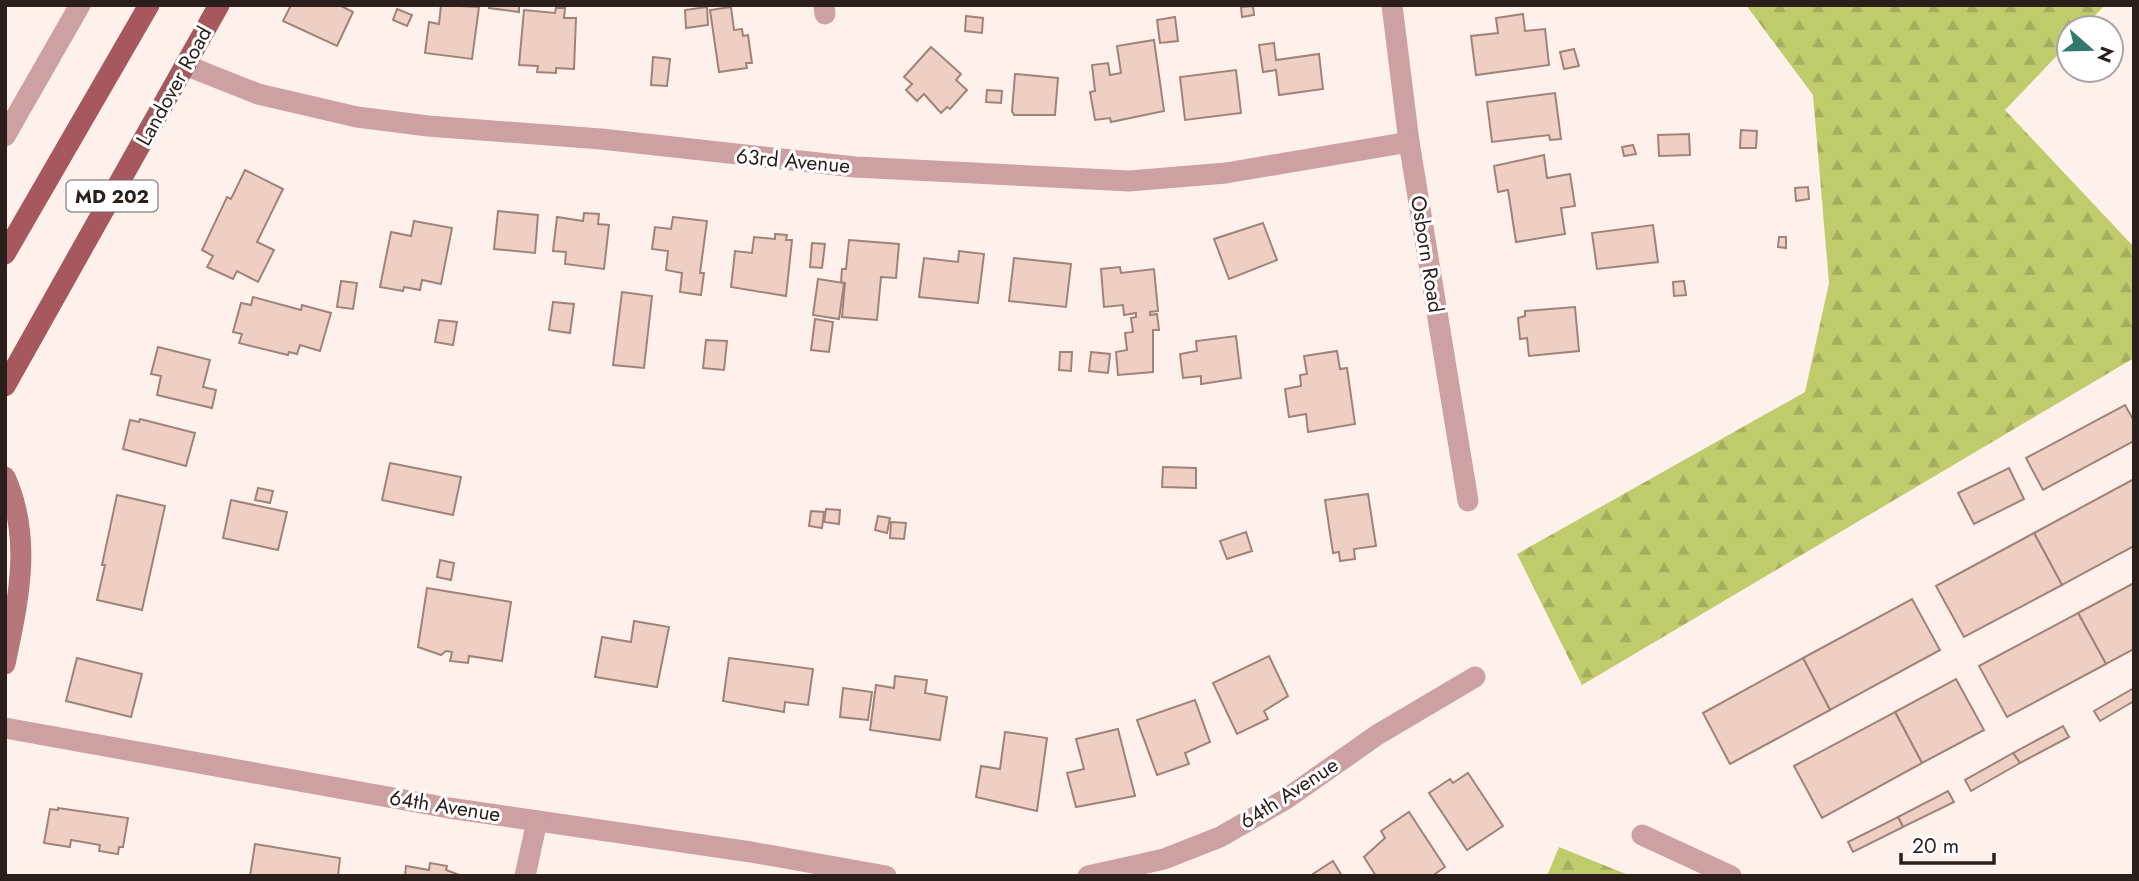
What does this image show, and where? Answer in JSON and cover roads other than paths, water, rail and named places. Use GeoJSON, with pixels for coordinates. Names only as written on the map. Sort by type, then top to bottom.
{"type":"FeatureCollection","features":[{"type":"Feature","properties":{"kind":"main road","name":"MD 202"},"geometry":{"type":"LineString","coordinates":[[5,254],[149,5]]}},
{"type":"Feature","properties":{"kind":"main road","name":"Landover Road"},"geometry":{"type":"LineString","coordinates":[[5,386],[219,5]]}},
{"type":"Feature","properties":{"kind":"street"},"geometry":{"type":"LineString","coordinates":[[5,136],[80,5]]}},
{"type":"Feature","properties":{"kind":"street","name":"Osborn Road"},"geometry":{"type":"LineString","coordinates":[[1392,5],[1409,142],[1468,501]]}},
{"type":"Feature","properties":{"kind":"street","name":"63rd Avenue"},"geometry":{"type":"LineString","coordinates":[[185,65],[258,94],[357,117],[896,170],[1129,181],[1226,173],[1409,142]]}},
{"type":"Feature","properties":{"kind":"street"},"geometry":{"type":"LineString","coordinates":[[5,477],[20,525],[23,557],[19,598],[5,664]]}},
{"type":"Feature","properties":{"kind":"street","name":"64th Avenue"},"geometry":{"type":"LineString","coordinates":[[1088,876],[1164,859],[1220,837],[1286,799],[1377,735],[1475,677]]}},
{"type":"Feature","properties":{"kind":"street","name":"64th Avenue"},"geometry":{"type":"LineString","coordinates":[[5,728],[449,808],[790,858],[886,876]]}},
{"type":"Feature","properties":{"kind":"street"},"geometry":{"type":"LineString","coordinates":[[525,876],[537,821]]}},
{"type":"Feature","properties":{"kind":"street"},"geometry":{"type":"LineString","coordinates":[[1642,835],[1731,876]]}}]}
